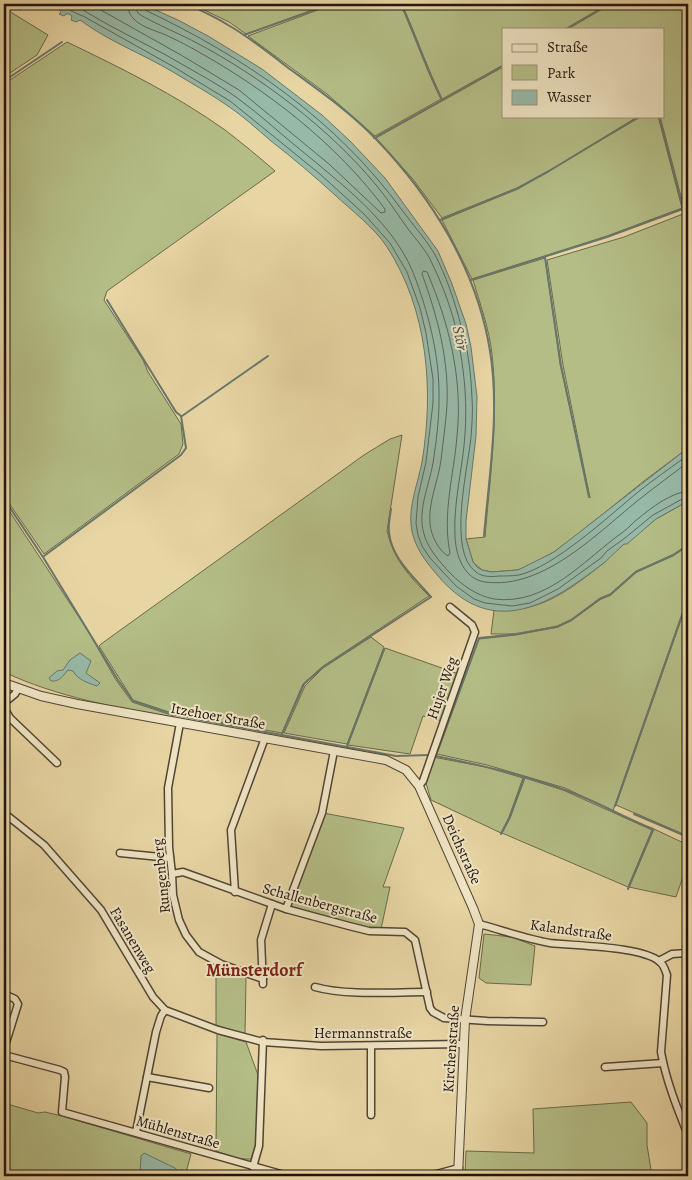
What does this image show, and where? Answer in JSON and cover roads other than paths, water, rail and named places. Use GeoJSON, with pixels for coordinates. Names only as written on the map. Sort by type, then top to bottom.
{"type":"FeatureCollection","features":[{"type":"Feature","properties":{"kind":"street","name":"Hujer Weg"},"geometry":{"type":"LineString","coordinates":[[419,786],[423,781],[475,632],[474,627],[450,607]]}},
{"type":"Feature","properties":{"kind":"street","name":"Itzehoer Straße"},"geometry":{"type":"LineString","coordinates":[[4,683],[41,696],[77,704],[372,757],[406,770],[419,786]]}},
{"type":"Feature","properties":{"kind":"street"},"geometry":{"type":"LineString","coordinates":[[4,703],[18,689]]}},
{"type":"Feature","properties":{"kind":"street"},"geometry":{"type":"LineString","coordinates":[[4,708],[10,718],[57,763]]}},
{"type":"Feature","properties":{"kind":"street","name":"Rungenberg"},"geometry":{"type":"LineString","coordinates":[[180,723],[168,788],[169,847],[173,895],[179,920],[186,935],[199,952],[221,964],[263,981],[261,940],[272,904]]}},
{"type":"Feature","properties":{"kind":"street"},"geometry":{"type":"LineString","coordinates":[[235,892],[231,830],[264,738]]}},
{"type":"Feature","properties":{"kind":"street"},"geometry":{"type":"LineString","coordinates":[[286,909],[322,813],[334,751]]}},
{"type":"Feature","properties":{"kind":"street","name":"Deichstraße"},"geometry":{"type":"LineString","coordinates":[[419,786],[479,924]]}},
{"type":"Feature","properties":{"kind":"street","name":"Fasanenweg"},"geometry":{"type":"LineString","coordinates":[[4,813],[44,845],[101,910],[153,997],[165,1010]]}},
{"type":"Feature","properties":{"kind":"street"},"geometry":{"type":"LineString","coordinates":[[120,853],[170,858]]}},
{"type":"Feature","properties":{"kind":"street","name":"Schallenbergstraße"},"geometry":{"type":"LineString","coordinates":[[172,874],[183,872],[286,909],[369,931],[405,932],[415,940],[430,1008],[435,1014],[444,1018],[465,1020]]}},
{"type":"Feature","properties":{"kind":"street","name":"Kalandstraße"},"geometry":{"type":"LineString","coordinates":[[479,924],[550,943],[584,945],[626,951],[649,956],[659,961]]}},
{"type":"Feature","properties":{"kind":"street","name":"Kirchenstraße"},"geometry":{"type":"LineString","coordinates":[[458,1172],[465,1020],[479,924]]}},
{"type":"Feature","properties":{"kind":"street"},"geometry":{"type":"LineString","coordinates":[[688,953],[672,954],[659,961],[667,975],[663,1063],[688,1135]]}},
{"type":"Feature","properties":{"kind":"street"},"geometry":{"type":"LineString","coordinates":[[315,988],[367,992],[427,992]]}},
{"type":"Feature","properties":{"kind":"street"},"geometry":{"type":"LineString","coordinates":[[4,994],[15,999],[18,1004],[4,1048]]}},
{"type":"Feature","properties":{"kind":"street"},"geometry":{"type":"LineString","coordinates":[[136,1132],[156,1032],[165,1010],[218,1030],[263,1041],[259,1146],[253,1167]]}},
{"type":"Feature","properties":{"kind":"street"},"geometry":{"type":"LineString","coordinates":[[465,1020],[543,1022]]}},
{"type":"Feature","properties":{"kind":"street","name":"Hermannstraße"},"geometry":{"type":"LineString","coordinates":[[263,1041],[321,1046],[464,1044]]}},
{"type":"Feature","properties":{"kind":"street"},"geometry":{"type":"LineString","coordinates":[[371,1046],[371,1115]]}},
{"type":"Feature","properties":{"kind":"street","name":"Mühlenstraße"},"geometry":{"type":"LineString","coordinates":[[4,1056],[64,1072],[62,1112],[288,1176]]}},
{"type":"Feature","properties":{"kind":"street"},"geometry":{"type":"LineString","coordinates":[[604,1067],[663,1063]]}},
{"type":"Feature","properties":{"kind":"street"},"geometry":{"type":"LineString","coordinates":[[147,1077],[209,1088]]}},
{"type":"Feature","properties":{"kind":"street"},"geometry":{"type":"LineString","coordinates":[[429,1176],[458,1172]]}},
{"type":"Feature","properties":{"kind":"water","name":"Stör"},"geometry":{"type":"Polygon","coordinates":[[[42,4],[142,4],[178,20],[262,69],[322,115],[385,178],[438,251],[466,324],[471,347],[477,397],[476,436],[466,521],[466,539],[473,562],[477,567],[491,572],[518,570],[554,552],[688,448],[688,501],[656,519],[585,577],[544,602],[523,609],[502,611],[481,607],[460,596],[429,566],[417,547],[412,533],[411,509],[426,435],[427,379],[419,324],[411,297],[401,271],[387,247],[376,233],[355,213],[234,110],[162,65],[91,28],[80,20],[76,22],[71,20],[70,14],[64,16],[59,14],[61,12],[58,8],[52,9],[42,4]]]}},
{"type":"Feature","properties":{"kind":"water"},"geometry":{"type":"Polygon","coordinates":[[[80,653],[91,661],[86,673],[100,683],[97,686],[84,681],[73,671],[68,670],[59,680],[51,681],[49,678],[57,671],[63,670],[70,660],[80,653]]]}},
{"type":"Feature","properties":{"kind":"water"},"geometry":{"type":"Polygon","coordinates":[[[144,1153],[175,1168],[178,1171],[175,1176],[134,1176],[140,1174],[141,1156],[144,1153]]]}},
{"type":"Feature","properties":{"kind":"waterway"},"geometry":{"type":"LineString","coordinates":[[188,4],[219,19],[251,40],[354,119],[396,161],[433,210],[449,236],[475,292],[484,321],[493,374],[493,444],[484,536]]}},
{"type":"Feature","properties":{"kind":"waterway"},"geometry":{"type":"LineString","coordinates":[[244,35],[331,4]]}},
{"type":"Feature","properties":{"kind":"waterway"},"geometry":{"type":"LineString","coordinates":[[401,4],[442,100]]}},
{"type":"Feature","properties":{"kind":"waterway"},"geometry":{"type":"LineString","coordinates":[[569,28],[609,4]]}},
{"type":"Feature","properties":{"kind":"waterway"},"geometry":{"type":"LineString","coordinates":[[4,81],[62,42]]}},
{"type":"Feature","properties":{"kind":"waterway"},"geometry":{"type":"LineString","coordinates":[[374,138],[502,67]]}},
{"type":"Feature","properties":{"kind":"waterway"},"geometry":{"type":"LineString","coordinates":[[440,220],[518,188],[637,118]]}},
{"type":"Feature","properties":{"kind":"waterway"},"geometry":{"type":"LineString","coordinates":[[660,118],[683,209]]}},
{"type":"Feature","properties":{"kind":"waterway"},"geometry":{"type":"LineString","coordinates":[[471,280],[607,237],[688,207]]}},
{"type":"Feature","properties":{"kind":"waterway"},"geometry":{"type":"LineString","coordinates":[[545,257],[561,365],[589,497]]}},
{"type":"Feature","properties":{"kind":"waterway"},"geometry":{"type":"LineString","coordinates":[[44,556],[181,455],[186,448],[181,416],[176,412],[107,300]]}},
{"type":"Feature","properties":{"kind":"waterway"},"geometry":{"type":"LineString","coordinates":[[182,416],[268,356]]}},
{"type":"Feature","properties":{"kind":"waterway"},"geometry":{"type":"LineString","coordinates":[[4,499],[43,557],[118,680],[133,701],[175,715],[396,756],[430,755]]}},
{"type":"Feature","properties":{"kind":"waterway"},"geometry":{"type":"LineString","coordinates":[[282,734],[304,684],[323,667],[431,597],[405,567],[394,550],[389,529],[391,509]]}},
{"type":"Feature","properties":{"kind":"waterway"},"geometry":{"type":"LineString","coordinates":[[439,747],[479,638],[557,627],[571,620],[600,599],[610,595],[636,572],[673,555],[688,545]]}},
{"type":"Feature","properties":{"kind":"waterway"},"geometry":{"type":"LineString","coordinates":[[615,806],[688,598]]}},
{"type":"Feature","properties":{"kind":"waterway"},"geometry":{"type":"LineString","coordinates":[[347,746],[384,649]]}},
{"type":"Feature","properties":{"kind":"waterway"},"geometry":{"type":"LineString","coordinates":[[436,756],[500,770],[574,793],[653,829],[628,889]]}},
{"type":"Feature","properties":{"kind":"waterway"},"geometry":{"type":"LineString","coordinates":[[501,834],[510,817],[524,777]]}},
{"type":"Feature","properties":{"kind":"waterway"},"geometry":{"type":"LineString","coordinates":[[634,814],[688,837]]}},
{"type":"Feature","properties":{"kind":"district","name":"Münsterdorf"},"geometry":{"type":"Point","coordinates":[254,970]}}]}
